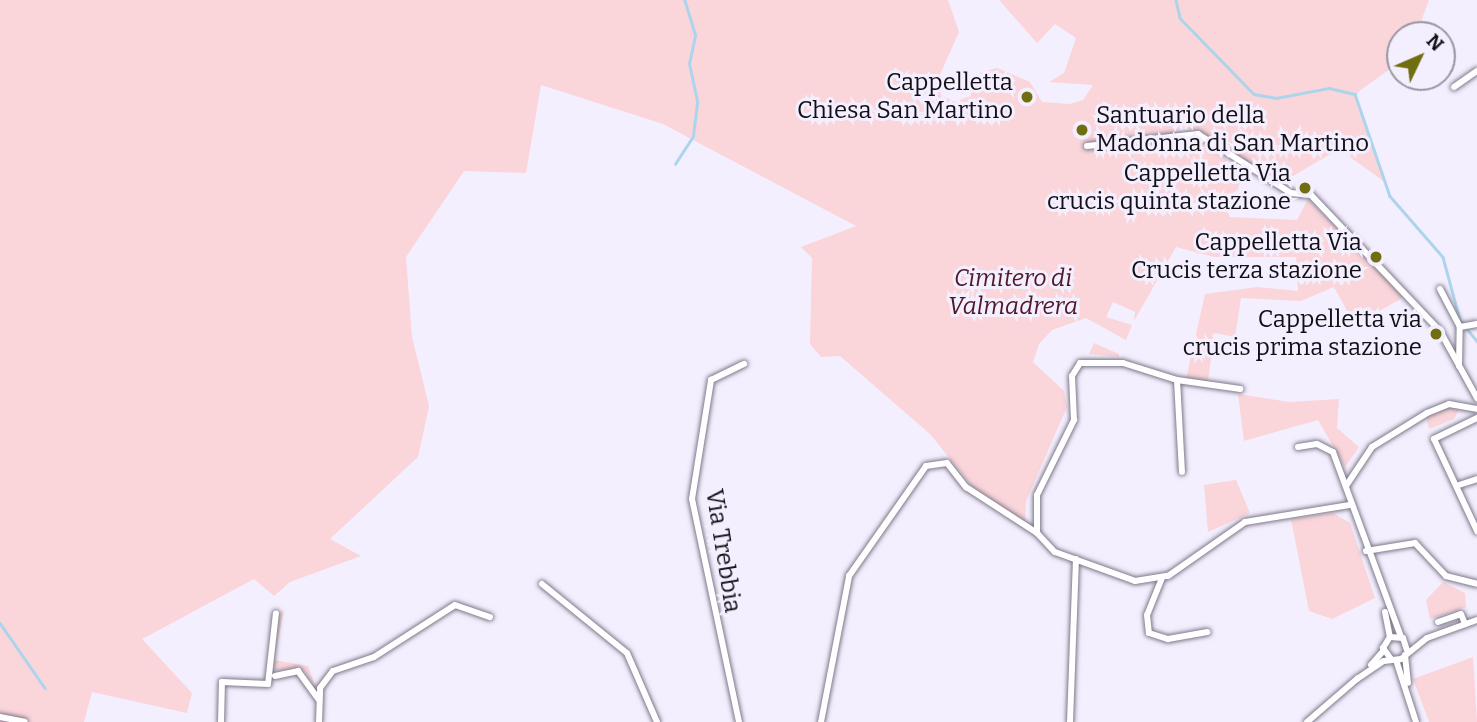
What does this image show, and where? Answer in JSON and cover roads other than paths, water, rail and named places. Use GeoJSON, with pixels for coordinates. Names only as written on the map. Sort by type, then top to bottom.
{"type":"FeatureCollection","features":[{"type":"Feature","properties":{"kind":"street"},"geometry":{"type":"LineString","coordinates":[[1456,86],[1477,71]]}},
{"type":"Feature","properties":{"kind":"street"},"geometry":{"type":"LineString","coordinates":[[1087,146],[1198,134],[1292,193],[1311,195],[1440,331],[1477,398]]}},
{"type":"Feature","properties":{"kind":"street"},"geometry":{"type":"LineString","coordinates":[[1440,289],[1463,325]]}},
{"type":"Feature","properties":{"kind":"street"},"geometry":{"type":"LineString","coordinates":[[1463,325],[1477,324]]}},
{"type":"Feature","properties":{"kind":"street"},"geometry":{"type":"LineString","coordinates":[[1460,371],[1455,347],[1463,325]]}},
{"type":"Feature","properties":{"kind":"street"},"geometry":{"type":"LineString","coordinates":[[1037,533],[1037,495],[1074,420],[1072,376],[1086,361],[1122,363],[1177,380],[1240,389]]}},
{"type":"Feature","properties":{"kind":"street","name":"Via Trebbia"},"geometry":{"type":"LineString","coordinates":[[739,722],[692,499],[711,380],[744,364]]}},
{"type":"Feature","properties":{"kind":"street"},"geometry":{"type":"LineString","coordinates":[[1177,380],[1182,472]]}},
{"type":"Feature","properties":{"kind":"street"},"geometry":{"type":"LineString","coordinates":[[1346,488],[1351,471],[1372,447],[1440,405],[1477,409]]}},
{"type":"Feature","properties":{"kind":"street"},"geometry":{"type":"LineString","coordinates":[[1477,418],[1434,435],[1459,485],[1477,531]]}},
{"type":"Feature","properties":{"kind":"street"},"geometry":{"type":"LineString","coordinates":[[1298,447],[1326,447],[1338,467],[1385,607],[1390,637],[1384,651],[1357,679],[1307,722]]}},
{"type":"Feature","properties":{"kind":"street"},"geometry":{"type":"LineString","coordinates":[[821,722],[839,648],[849,576],[926,466],[947,463],[990,506],[1037,533],[1055,552],[1135,581],[1162,578],[1229,528],[1350,505]]}},
{"type":"Feature","properties":{"kind":"street"},"geometry":{"type":"LineString","coordinates":[[1338,467],[1351,471]]}},
{"type":"Feature","properties":{"kind":"street"},"geometry":{"type":"LineString","coordinates":[[1459,485],[1477,480]]}},
{"type":"Feature","properties":{"kind":"street"},"geometry":{"type":"LineString","coordinates":[[1366,551],[1415,543],[1446,576],[1477,584]]}},
{"type":"Feature","properties":{"kind":"street"},"geometry":{"type":"LineString","coordinates":[[1070,722],[1076,559]]}},
{"type":"Feature","properties":{"kind":"street"},"geometry":{"type":"LineString","coordinates":[[1162,578],[1147,615],[1149,633],[1168,639],[1207,632]]}},
{"type":"Feature","properties":{"kind":"street"},"geometry":{"type":"LineString","coordinates":[[542,584],[626,653],[657,722]]}},
{"type":"Feature","properties":{"kind":"street"},"geometry":{"type":"LineString","coordinates":[[319,722],[319,700],[333,671],[374,657],[456,605],[490,617]]}},
{"type":"Feature","properties":{"kind":"street"},"geometry":{"type":"LineString","coordinates":[[1385,607],[1403,639],[1409,691],[1416,722]]}},
{"type":"Feature","properties":{"kind":"street"},"geometry":{"type":"LineString","coordinates":[[221,722],[222,682],[268,684],[276,613]]}},
{"type":"Feature","properties":{"kind":"street"},"geometry":{"type":"LineString","coordinates":[[1438,622],[1461,614],[1465,624]]}},
{"type":"Feature","properties":{"kind":"street"},"geometry":{"type":"LineString","coordinates":[[1357,679],[1406,653],[1427,638],[1477,620]]}},
{"type":"Feature","properties":{"kind":"street"},"geometry":{"type":"LineString","coordinates":[[1390,637],[1427,638]]}},
{"type":"Feature","properties":{"kind":"street"},"geometry":{"type":"LineString","coordinates":[[1384,651],[1393,660],[1409,691]]}},
{"type":"Feature","properties":{"kind":"street"},"geometry":{"type":"LineString","coordinates":[[275,676],[298,671],[319,700]]}},
{"type":"Feature","properties":{"kind":"street"},"geometry":{"type":"LineString","coordinates":[[0,718],[25,722]]}},
{"type":"Feature","properties":{"kind":"waterway"},"geometry":{"type":"LineString","coordinates":[[675,164],[693,136],[697,101],[689,64],[695,35],[684,0]]}},
{"type":"Feature","properties":{"kind":"waterway"},"geometry":{"type":"LineString","coordinates":[[1176,0],[1180,18],[1254,94],[1276,98],[1329,88],[1355,94],[1390,196],[1443,257],[1460,320],[1477,341]]}},
{"type":"Feature","properties":{"kind":"waterway"},"geometry":{"type":"LineString","coordinates":[[0,623],[45,688]]}},
{"type":"Feature","properties":{"kind":"place","name":"Cappelletta Chiesa San Martino"},"geometry":{"type":"Point","coordinates":[1027,97]}},
{"type":"Feature","properties":{"kind":"place","name":"Santuario della Madonna di San Martino"},"geometry":{"type":"Point","coordinates":[1082,130]}},
{"type":"Feature","properties":{"kind":"place","name":"Cappelletta Via crucis quinta stazione"},"geometry":{"type":"Point","coordinates":[1305,188]}},
{"type":"Feature","properties":{"kind":"place","name":"Cappelletta Via Crucis terza stazione"},"geometry":{"type":"Point","coordinates":[1376,257]}},
{"type":"Feature","properties":{"kind":"place","name":"Cappelletta via crucis prima stazione"},"geometry":{"type":"Point","coordinates":[1436,334]}},
{"type":"Feature","properties":{"kind":"park label","name":"Cimitero di Valmadrera"},"geometry":{"type":"Point","coordinates":[1013,293]}}]}
